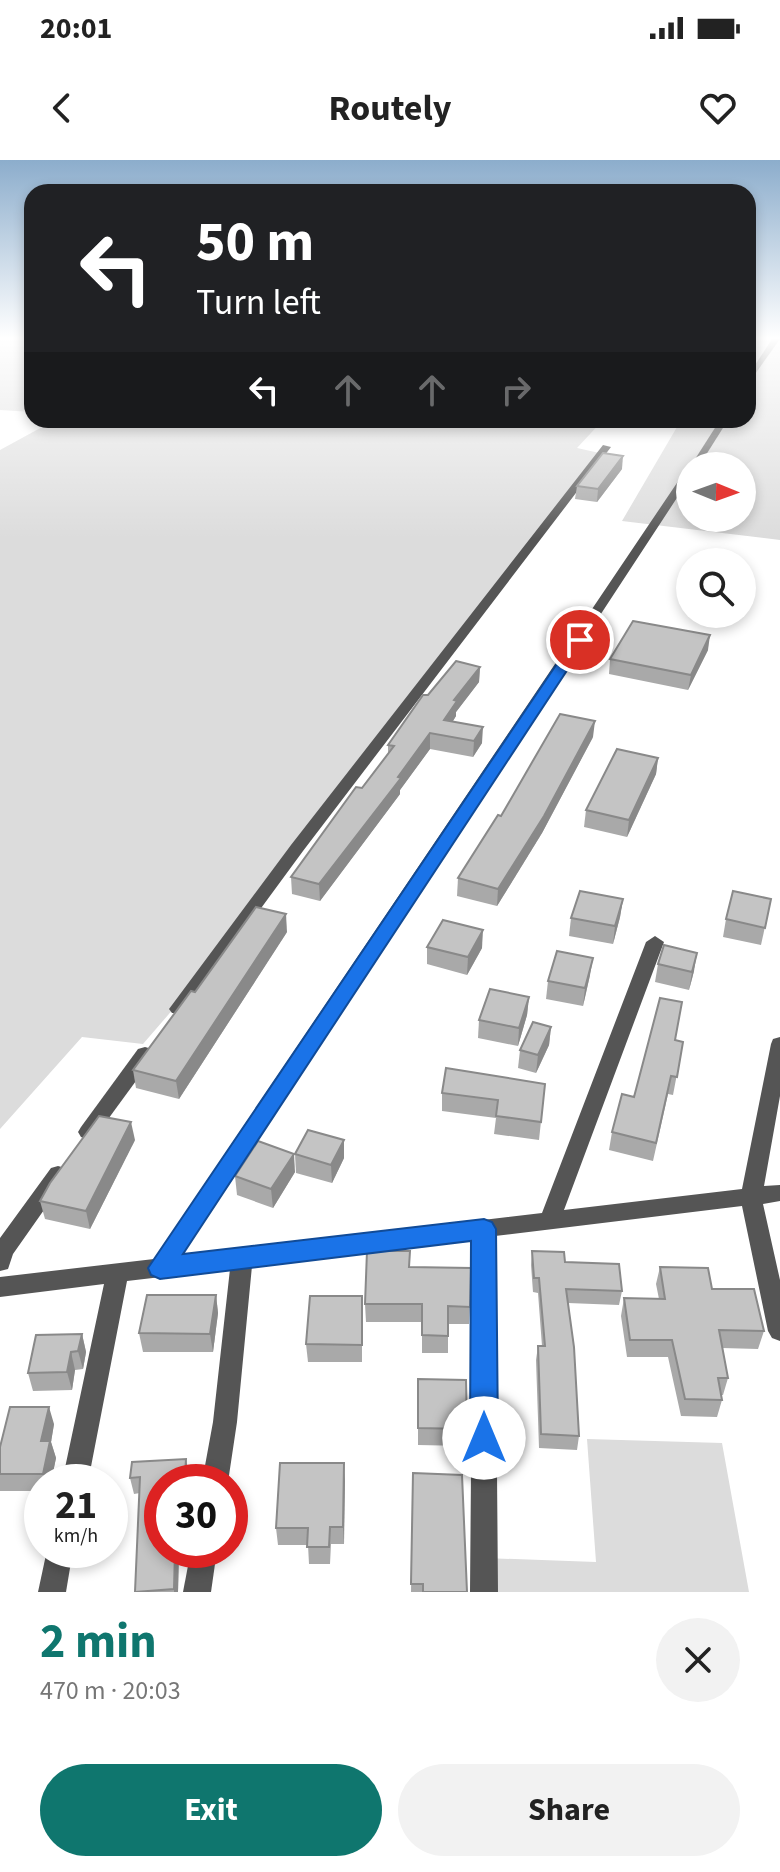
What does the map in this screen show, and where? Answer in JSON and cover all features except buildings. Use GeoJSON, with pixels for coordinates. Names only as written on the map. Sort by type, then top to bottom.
{"type":"FeatureCollection","features":[{"type":"Feature","properties":{"kind":"street"},"geometry":{"type":"LineString","coordinates":[[703,452],[719,428]]}},
{"type":"Feature","properties":{"kind":"street"},"geometry":{"type":"LineString","coordinates":[[0,1262],[3,1251],[297,848],[606,447]]}},
{"type":"Feature","properties":{"kind":"street"},"geometry":{"type":"LineString","coordinates":[[160,1268],[676,492]]}},
{"type":"Feature","properties":{"kind":"street"},"geometry":{"type":"LineString","coordinates":[[550,1220],[655,942]]}},
{"type":"Feature","properties":{"kind":"street"},"geometry":{"type":"LineString","coordinates":[[780,1044],[751,1198],[780,1331]]}},
{"type":"Feature","properties":{"kind":"street"},"geometry":{"type":"LineString","coordinates":[[0,1287],[780,1193]]}},
{"type":"Feature","properties":{"kind":"street"},"geometry":{"type":"LineString","coordinates":[[484,1229],[484,1592]]}},
{"type":"Feature","properties":{"kind":"street"},"geometry":{"type":"LineString","coordinates":[[218,1464],[242,1258]]}},
{"type":"Feature","properties":{"kind":"street"},"geometry":{"type":"LineString","coordinates":[[79,1464],[117,1274]]}},
{"type":"Feature","properties":{"kind":"street"},"geometry":{"type":"LineString","coordinates":[[52,1592],[57,1568]]}},
{"type":"Feature","properties":{"kind":"street"},"geometry":{"type":"LineString","coordinates":[[197,1592],[201,1568]]}},
{"type":"Feature","properties":{"kind":"shaded area"},"geometry":{"type":"Polygon","coordinates":[[[0,406],[24,406],[24,412],[0,410],[0,406]]]}},
{"type":"Feature","properties":{"kind":"shaded area"},"geometry":{"type":"Polygon","coordinates":[[[756,406],[780,406],[780,540],[713,532],[756,532],[756,452],[676,452],[676,527],[622,521],[676,428],[756,428],[756,406]]]}},
{"type":"Feature","properties":{"kind":"shaded area"},"geometry":{"type":"Polygon","coordinates":[[[40,428],[596,428],[577,448],[604,454],[200,978],[143,1044],[82,1037],[0,1129],[0,450],[40,428]]]}},
{"type":"Feature","properties":{"kind":"shaded area"},"geometry":{"type":"Polygon","coordinates":[[[587,1439],[722,1443],[749,1592],[484,1592],[484,1558],[596,1562],[587,1439]]]}},
{"type":"Feature","properties":{"kind":"route"},"geometry":{"type":"LineString","coordinates":[[484,1438],[484,1229],[160,1268],[580,640]]}}]}
